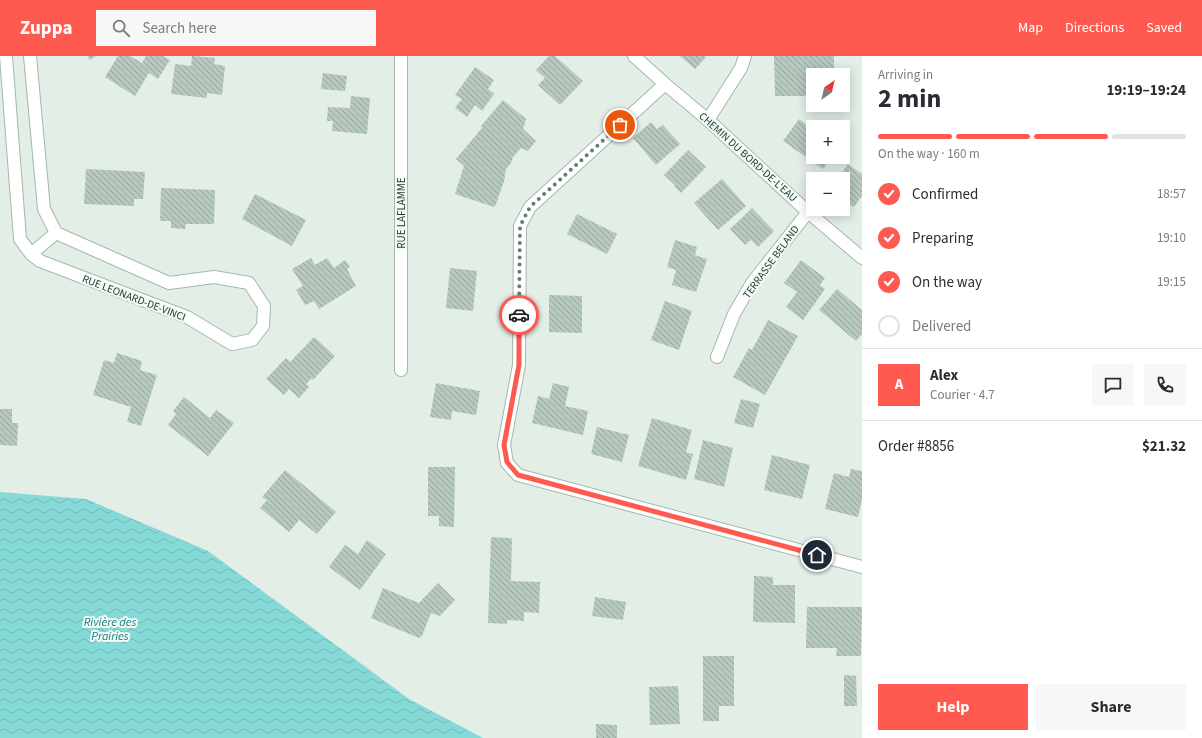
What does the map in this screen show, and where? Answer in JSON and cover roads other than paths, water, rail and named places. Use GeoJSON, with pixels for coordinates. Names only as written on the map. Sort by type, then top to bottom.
{"type":"FeatureCollection","features":[{"type":"Feature","properties":{"kind":"street","name":"RUE LEONARD-DE-VINCI"},"geometry":{"type":"LineString","coordinates":[[6,56],[20,238],[31,254],[40,261],[187,317],[232,344],[252,340],[263,326],[264,306],[249,282],[214,277],[169,283],[56,233]]}},
{"type":"Feature","properties":{"kind":"street"},"geometry":{"type":"LineString","coordinates":[[30,56],[44,209],[56,233],[31,254]]}},
{"type":"Feature","properties":{"kind":"street","name":"RUE LAFLAMME"},"geometry":{"type":"LineString","coordinates":[[401,56],[401,370]]}},
{"type":"Feature","properties":{"kind":"street","name":"CHEMIN DU BORD-DE-L'EAU"},"geometry":{"type":"LineString","coordinates":[[634,56],[708,120],[806,210]]}},
{"type":"Feature","properties":{"kind":"street"},"geometry":{"type":"LineString","coordinates":[[708,120],[741,68],[745,56]]}},
{"type":"Feature","properties":{"kind":"street"},"geometry":{"type":"LineString","coordinates":[[665,84],[530,207],[520,226],[519,365],[504,445],[507,462],[518,475],[862,567]]}},
{"type":"Feature","properties":{"kind":"street","name":"TERRASSE BELAND"},"geometry":{"type":"LineString","coordinates":[[717,357],[734,314],[752,283],[806,215]]}},
{"type":"Feature","properties":{"kind":"street","name":"CHEMIN DU BORD-DE-L'EAU"},"geometry":{"type":"LineString","coordinates":[[813,216],[862,258]]}},
{"type":"Feature","properties":{"kind":"water","name":"Rivière des Prairies"},"geometry":{"type":"Polygon","coordinates":[[[0,492],[86,499],[208,551],[409,699],[483,738],[0,738],[0,492]]]}}]}
